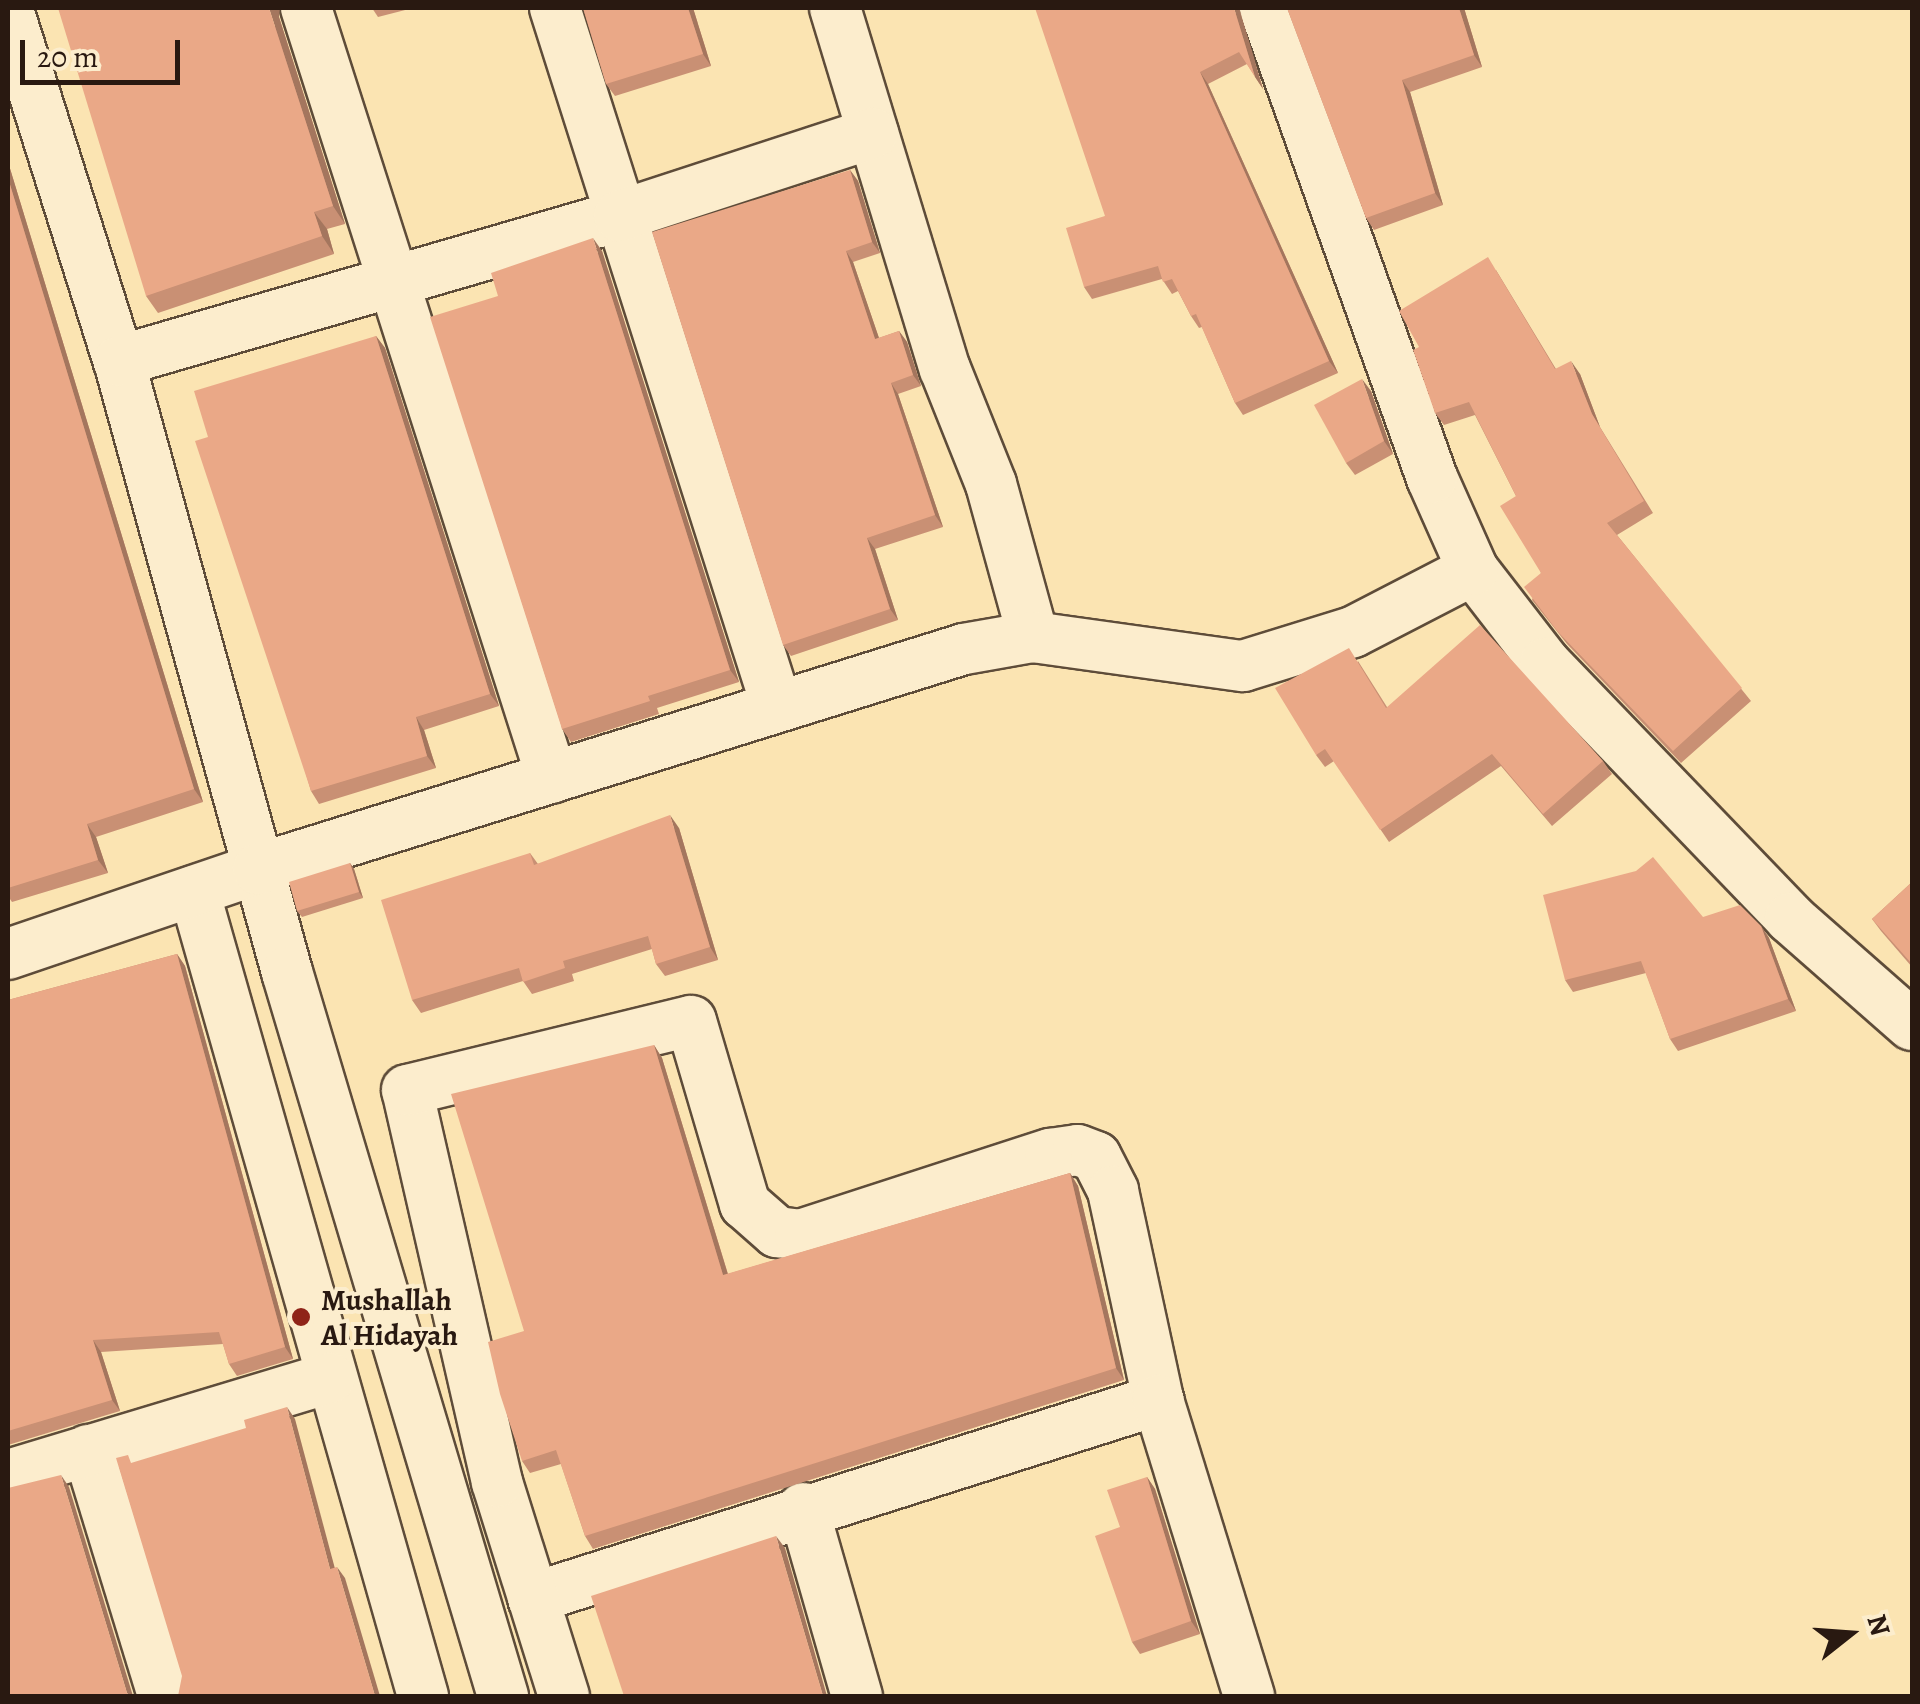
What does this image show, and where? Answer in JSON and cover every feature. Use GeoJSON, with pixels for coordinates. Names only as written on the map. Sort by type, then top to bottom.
{"type":"FeatureCollection","features":[{"type":"Feature","properties":{"kind":"street"},"geometry":{"type":"LineString","coordinates":[[306,8],[552,778]]}},
{"type":"Feature","properties":{"kind":"street"},"geometry":{"type":"LineString","coordinates":[[555,8],[777,708]]}},
{"type":"Feature","properties":{"kind":"street"},"geometry":{"type":"LineString","coordinates":[[835,8],[945,368],[990,484],[1033,637]]}},
{"type":"Feature","properties":{"kind":"street"},"geometry":{"type":"LineString","coordinates":[[1264,8],[1432,478],[1473,570],[1546,663],[1790,918],[1912,1025]]}},
{"type":"Feature","properties":{"kind":"street"},"geometry":{"type":"LineString","coordinates":[[8,10],[120,362],[258,869],[502,1696]]}},
{"type":"Feature","properties":{"kind":"street"},"geometry":{"type":"LineString","coordinates":[[120,362],[618,216],[873,133]]}},
{"type":"Feature","properties":{"kind":"street"},"geometry":{"type":"LineString","coordinates":[[8,954],[258,869],[964,649],[1033,637],[1243,666],[1353,632],[1473,570]]}},
{"type":"Feature","properties":{"kind":"street"},"geometry":{"type":"LineString","coordinates":[[194,891],[423,1696]]}},
{"type":"Feature","properties":{"kind":"street"},"geometry":{"type":"LineString","coordinates":[[564,1696],[497,1482],[407,1090],[691,1021],[745,1204],[778,1232],[800,1234],[1050,1154],[1078,1150],[1096,1157],[1113,1191],[1158,1400],[1248,1696]]}},
{"type":"Feature","properties":{"kind":"street"},"geometry":{"type":"LineString","coordinates":[[8,1474],[330,1378]]}},
{"type":"Feature","properties":{"kind":"street"},"geometry":{"type":"LineString","coordinates":[[532,1598],[803,1508],[1158,1400]]}},
{"type":"Feature","properties":{"kind":"street"},"geometry":{"type":"LineString","coordinates":[[88,1450],[164,1696]]}},
{"type":"Feature","properties":{"kind":"street"},"geometry":{"type":"LineString","coordinates":[[445,1498],[497,1482]]}},
{"type":"Feature","properties":{"kind":"street"},"geometry":{"type":"LineString","coordinates":[[803,1508],[857,1696]]}},
{"type":"Feature","properties":{"kind":"building"},"geometry":{"type":"Polygon","coordinates":[[[58,8],[269,8],[333,206],[314,212],[322,236],[146,296],[58,8]]]}},
{"type":"Feature","properties":{"kind":"building"},"geometry":{"type":"Polygon","coordinates":[[[583,8],[688,8],[703,54],[606,84],[583,8]]]}},
{"type":"Feature","properties":{"kind":"building"},"geometry":{"type":"Polygon","coordinates":[[[1035,8],[1234,8],[1255,77],[1239,52],[1200,72],[1329,361],[1235,403],[1196,314],[1191,316],[1172,279],[1163,282],[1158,266],[1084,287],[1066,228],[1105,216],[1035,8]]]}},
{"type":"Feature","properties":{"kind":"building"},"geometry":{"type":"Polygon","coordinates":[[[1287,8],[1459,8],[1474,55],[1402,80],[1435,193],[1366,218],[1287,8]]]}},
{"type":"Feature","properties":{"kind":"building"},"geometry":{"type":"Polygon","coordinates":[[[850,170],[872,242],[846,251],[875,339],[899,331],[913,375],[891,383],[935,515],[867,538],[890,609],[783,645],[652,232],[850,170]]]}},
{"type":"Feature","properties":{"kind":"building"},"geometry":{"type":"Polygon","coordinates":[[[8,178],[194,789],[87,824],[98,860],[8,888],[8,178]]]}},
{"type":"Feature","properties":{"kind":"building"},"geometry":{"type":"Polygon","coordinates":[[[593,238],[730,670],[562,729],[430,317],[498,296],[491,273],[593,238]]]}},
{"type":"Feature","properties":{"kind":"building"},"geometry":{"type":"Polygon","coordinates":[[[1488,257],[1555,369],[1571,361],[1592,414],[1644,501],[1607,523],[1742,688],[1673,751],[1558,632],[1524,587],[1541,573],[1500,506],[1516,496],[1469,402],[1435,413],[1413,350],[1419,347],[1399,311],[1488,257]]]}},
{"type":"Feature","properties":{"kind":"building"},"geometry":{"type":"Polygon","coordinates":[[[376,336],[490,694],[416,717],[427,756],[311,791],[195,441],[208,437],[194,391],[376,336]]]}},
{"type":"Feature","properties":{"kind":"building"},"geometry":{"type":"Polygon","coordinates":[[[1362,379],[1384,441],[1346,463],[1314,405],[1362,379]]]}},
{"type":"Feature","properties":{"kind":"building"},"geometry":{"type":"Polygon","coordinates":[[[1480,625],[1603,761],[1543,814],[1492,754],[1380,830],[1325,749],[1316,755],[1275,688],[1349,648],[1386,708],[1480,625]]]}},
{"type":"Feature","properties":{"kind":"building"},"geometry":{"type":"Polygon","coordinates":[[[670,815],[710,947],[656,964],[648,936],[563,961],[565,968],[523,982],[519,968],[412,1000],[381,900],[530,853],[534,865],[670,815]]]}},
{"type":"Feature","properties":{"kind":"building"},"geometry":{"type":"Polygon","coordinates":[[[1653,857],[1703,917],[1740,905],[1761,926],[1788,999],[1670,1039],[1641,961],[1565,980],[1543,895],[1636,871],[1653,857]]]}},
{"type":"Feature","properties":{"kind":"building"},"geometry":{"type":"Polygon","coordinates":[[[350,863],[359,892],[297,911],[289,882],[350,863]]]}},
{"type":"Feature","properties":{"kind":"building"},"geometry":{"type":"Polygon","coordinates":[[[1912,882],[1912,964],[1872,919],[1912,882]]]}},
{"type":"Feature","properties":{"kind":"building"},"geometry":{"type":"Polygon","coordinates":[[[177,954],[285,1347],[229,1364],[219,1332],[93,1340],[112,1400],[8,1431],[8,1000],[177,954]]]}},
{"type":"Feature","properties":{"kind":"building"},"geometry":{"type":"Polygon","coordinates":[[[654,1045],[723,1275],[1070,1173],[1116,1368],[585,1536],[556,1450],[522,1461],[500,1394],[488,1342],[524,1331],[451,1094],[654,1045]]]}},
{"type":"Feature","properties":{"kind":"building"},"geometry":{"type":"Polygon","coordinates":[[[287,1407],[330,1569],[337,1567],[375,1696],[178,1696],[182,1676],[116,1458],[128,1455],[131,1463],[246,1428],[244,1420],[287,1407]]]}},
{"type":"Feature","properties":{"kind":"building"},"geometry":{"type":"Polygon","coordinates":[[[61,1475],[130,1696],[8,1696],[8,1488],[61,1475]]]}},
{"type":"Feature","properties":{"kind":"building"},"geometry":{"type":"Polygon","coordinates":[[[1147,1477],[1191,1621],[1132,1642],[1095,1536],[1120,1527],[1107,1490],[1147,1477]]]}},
{"type":"Feature","properties":{"kind":"building"},"geometry":{"type":"Polygon","coordinates":[[[776,1536],[823,1696],[624,1696],[591,1596],[776,1536]]]}},
{"type":"Feature","properties":{"kind":"place","name":"Mushallah Al Hidayah"},"geometry":{"type":"Point","coordinates":[301,1317]}}]}
